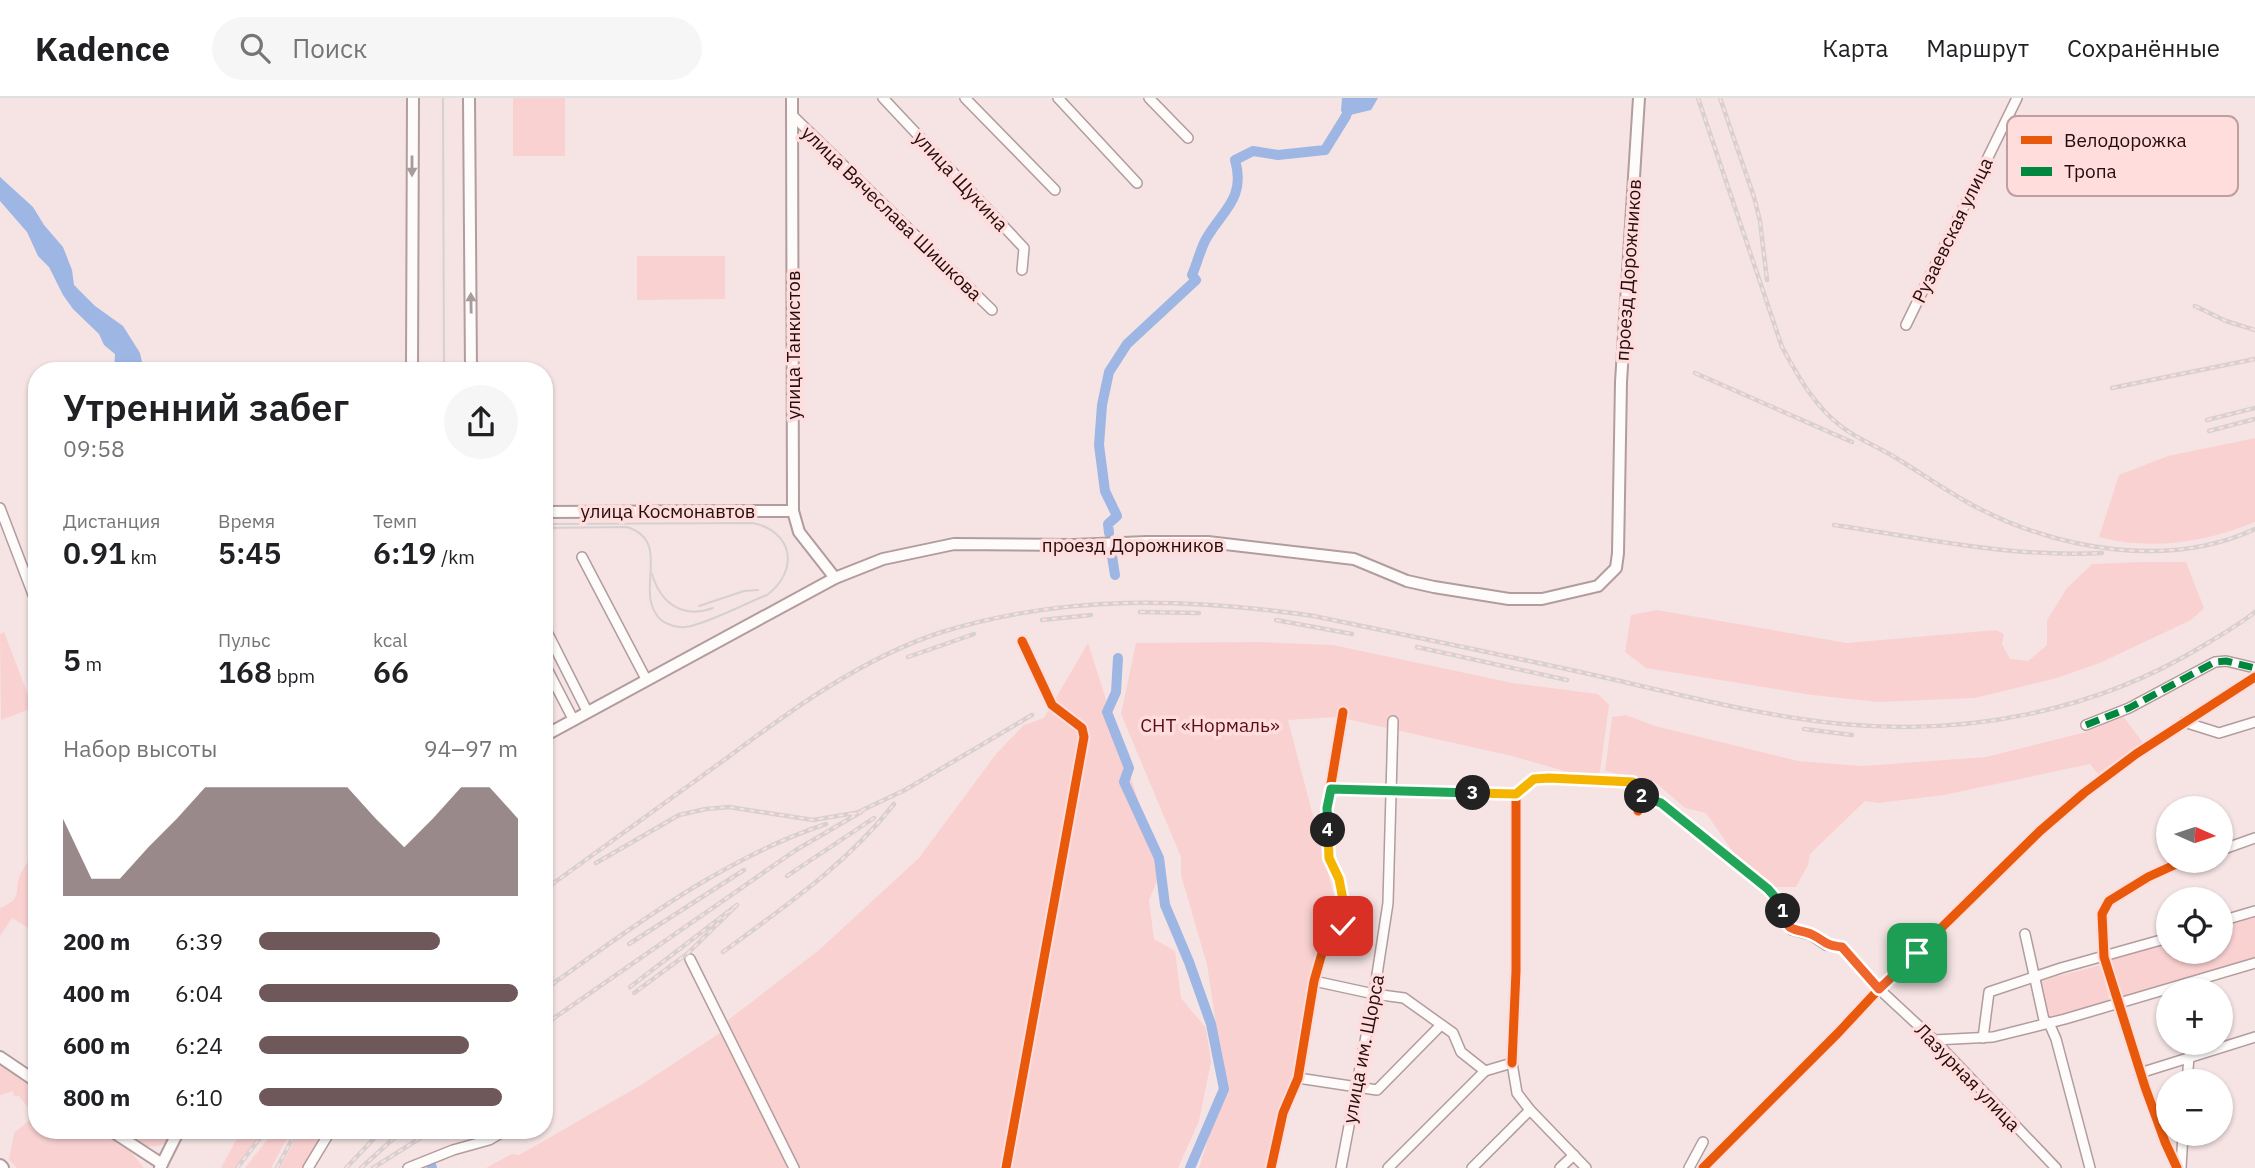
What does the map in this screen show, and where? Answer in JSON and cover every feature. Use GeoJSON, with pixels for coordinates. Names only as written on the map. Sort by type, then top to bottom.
{"type":"FeatureCollection","features":[{"type":"Feature","properties":{"kind":"main road"},"geometry":{"type":"LineString","coordinates":[[412,362],[413,98]]}},
{"type":"Feature","properties":{"kind":"main road"},"geometry":{"type":"LineString","coordinates":[[469,98],[471,362]]}},
{"type":"Feature","properties":{"kind":"main road","name":"улица Танкистов"},"geometry":{"type":"LineString","coordinates":[[792,98],[793,511],[799,532],[835,578]]}},
{"type":"Feature","properties":{"kind":"main road","name":"проезд Дорожников"},"geometry":{"type":"LineString","coordinates":[[553,731],[835,578],[883,559],[954,544],[1208,542],[1354,559],[1407,581],[1509,599],[1542,599],[1598,586],[1616,568],[1618,553],[1621,382],[1639,98]]}},
{"type":"Feature","properties":{"kind":"main road","name":"улица Космонавтов"},"geometry":{"type":"LineString","coordinates":[[553,512],[793,511]]}},
{"type":"Feature","properties":{"kind":"main road"},"geometry":{"type":"LineString","coordinates":[[0,1057],[28,1076]]}},
{"type":"Feature","properties":{"kind":"main road"},"geometry":{"type":"LineString","coordinates":[[123,1139],[161,1166],[174,1139]]}},
{"type":"Feature","properties":{"kind":"street","name":"улица Щукина"},"geometry":{"type":"LineString","coordinates":[[883,98],[1024,248],[1022,270]]}},
{"type":"Feature","properties":{"kind":"street"},"geometry":{"type":"LineString","coordinates":[[965,98],[1055,190]]}},
{"type":"Feature","properties":{"kind":"street"},"geometry":{"type":"LineString","coordinates":[[1058,98],[1137,183]]}},
{"type":"Feature","properties":{"kind":"street"},"geometry":{"type":"LineString","coordinates":[[1149,98],[1188,138]]}},
{"type":"Feature","properties":{"kind":"street","name":"Рузаевская улица"},"geometry":{"type":"LineString","coordinates":[[2008,116],[2017,98]]}},
{"type":"Feature","properties":{"kind":"street","name":"улица Вячеслава Шишкова"},"geometry":{"type":"LineString","coordinates":[[792,115],[992,310]]}},
{"type":"Feature","properties":{"kind":"street","name":"Рузаевская улица"},"geometry":{"type":"LineString","coordinates":[[1906,325],[2007,118]]}},
{"type":"Feature","properties":{"kind":"street"},"geometry":{"type":"LineString","coordinates":[[0,508],[28,581]]}},
{"type":"Feature","properties":{"kind":"street"},"geometry":{"type":"LineString","coordinates":[[582,557],[646,679]]}},
{"type":"Feature","properties":{"kind":"street"},"geometry":{"type":"LineString","coordinates":[[1006,1168],[1084,737],[1082,728],[1052,705],[1022,640]]}},
{"type":"Feature","properties":{"kind":"street"},"geometry":{"type":"LineString","coordinates":[[553,644],[587,711]]}},
{"type":"Feature","properties":{"kind":"street"},"geometry":{"type":"LineString","coordinates":[[2086,725],[2129,708],[2215,662],[2226,661],[2255,668]]}},
{"type":"Feature","properties":{"kind":"street"},"geometry":{"type":"LineString","coordinates":[[1703,1168],[1879,989],[2040,831],[2095,785],[2184,722],[2255,677]]}},
{"type":"Feature","properties":{"kind":"street"},"geometry":{"type":"LineString","coordinates":[[553,680],[573,719]]}},
{"type":"Feature","properties":{"kind":"street"},"geometry":{"type":"LineString","coordinates":[[1271,1168],[1283,1113],[1297,1078],[1314,981],[1328,932],[1343,926],[1347,920],[1339,879],[1329,858],[1327,808],[1343,712]]}},
{"type":"Feature","properties":{"kind":"street","name":"улица им. Щорса"},"geometry":{"type":"LineString","coordinates":[[1341,1168],[1374,994],[1388,903],[1393,721]]}},
{"type":"Feature","properties":{"kind":"street"},"geometry":{"type":"LineString","coordinates":[[2184,722],[2219,733],[2255,722]]}},
{"type":"Feature","properties":{"kind":"street","name":"Лазурная улица"},"geometry":{"type":"LineString","coordinates":[[1516,794],[1534,779],[1633,782],[1638,787],[1640,796],[1661,803],[1768,889],[1782,905],[1786,922],[1792,930],[1811,934],[1826,945],[1842,947],[1879,989],[1934,1040],[2056,1168]]}},
{"type":"Feature","properties":{"kind":"street"},"geometry":{"type":"LineString","coordinates":[[1331,789],[1516,794],[1516,971],[1512,1063],[1517,1093],[1586,1168]]}},
{"type":"Feature","properties":{"kind":"street"},"geometry":{"type":"LineString","coordinates":[[1638,811],[1640,796]]}},
{"type":"Feature","properties":{"kind":"street"},"geometry":{"type":"LineString","coordinates":[[2233,846],[2255,838]]}},
{"type":"Feature","properties":{"kind":"street"},"geometry":{"type":"LineString","coordinates":[[2157,873],[2109,901],[2102,914],[2104,957],[2140,1073],[2165,1142],[2179,1168]]}},
{"type":"Feature","properties":{"kind":"street"},"geometry":{"type":"LineString","coordinates":[[2233,917],[2255,911]]}},
{"type":"Feature","properties":{"kind":"street"},"geometry":{"type":"LineString","coordinates":[[2025,934],[2044,1020],[2049,1023],[2068,1080],[2090,1168]]}},
{"type":"Feature","properties":{"kind":"street"},"geometry":{"type":"LineString","coordinates":[[1983,1038],[1989,992],[2034,976],[2156,942]]}},
{"type":"Feature","properties":{"kind":"street"},"geometry":{"type":"LineString","coordinates":[[690,959],[794,1168]]}},
{"type":"Feature","properties":{"kind":"street"},"geometry":{"type":"LineString","coordinates":[[1934,1040],[1983,1038],[2049,1023],[2255,963]]}},
{"type":"Feature","properties":{"kind":"street"},"geometry":{"type":"LineString","coordinates":[[1314,981],[1404,998],[1453,1033],[1461,1052],[1485,1071]]}},
{"type":"Feature","properties":{"kind":"street"},"geometry":{"type":"LineString","coordinates":[[1297,1078],[1377,1090],[1441,1025]]}},
{"type":"Feature","properties":{"kind":"street"},"geometry":{"type":"LineString","coordinates":[[2140,1073],[2255,1037]]}},
{"type":"Feature","properties":{"kind":"street"},"geometry":{"type":"LineString","coordinates":[[2188,1069],[2189,1057]]}},
{"type":"Feature","properties":{"kind":"street"},"geometry":{"type":"LineString","coordinates":[[1388,1168],[1485,1071],[1512,1063]]}},
{"type":"Feature","properties":{"kind":"street"},"geometry":{"type":"LineString","coordinates":[[1472,1168],[1530,1110]]}},
{"type":"Feature","properties":{"kind":"street"},"geometry":{"type":"LineString","coordinates":[[308,1168],[326,1139]]}},
{"type":"Feature","properties":{"kind":"street"},"geometry":{"type":"LineString","coordinates":[[408,1168],[491,1139]]}},
{"type":"Feature","properties":{"kind":"street"},"geometry":{"type":"LineString","coordinates":[[1689,1168],[1703,1142]]}},
{"type":"Feature","properties":{"kind":"street"},"geometry":{"type":"LineString","coordinates":[[2179,1168],[2182,1146]]}},
{"type":"Feature","properties":{"kind":"street"},"geometry":{"type":"LineString","coordinates":[[1560,1168],[1574,1155]]}},
{"type":"Feature","properties":{"kind":"green space"},"geometry":{"type":"Polygon","coordinates":[[[513,98],[565,98],[565,156],[513,156],[513,98]]]}},
{"type":"Feature","properties":{"kind":"green space"},"geometry":{"type":"Polygon","coordinates":[[[637,256],[725,256],[725,299],[637,300],[637,256]]]}},
{"type":"Feature","properties":{"kind":"green space"},"geometry":{"type":"Polygon","coordinates":[[[2255,438],[2255,522],[2218,535],[2158,544],[2099,537],[2119,475],[2168,456],[2255,438]]]}},
{"type":"Feature","properties":{"kind":"green space"},"geometry":{"type":"Polygon","coordinates":[[[2186,562],[2204,608],[2191,620],[2102,662],[2057,678],[1975,698],[1878,702],[1812,695],[1646,668],[1625,652],[1631,615],[1657,610],[1847,643],[1996,630],[2004,634],[2002,644],[2010,659],[2028,661],[2047,645],[2047,620],[2067,588],[2092,564],[2186,562]]]}},
{"type":"Feature","properties":{"kind":"green space"},"geometry":{"type":"Polygon","coordinates":[[[4,632],[28,695],[28,710],[1,720],[0,634],[4,632]]]}},
{"type":"Feature","properties":{"kind":"green space","name":"СНТ «Нормаль»"},"geometry":{"type":"Polygon","coordinates":[[[1258,642],[1333,645],[1513,683],[1598,694],[1609,705],[1600,772],[1590,778],[1578,779],[1561,770],[1512,756],[1338,717],[1288,720],[1340,919],[1319,937],[1301,1024],[1293,1083],[1271,1168],[1199,1168],[1225,1084],[1207,965],[1181,875],[1181,857],[1121,714],[1136,643],[1258,642]]]}},
{"type":"Feature","properties":{"kind":"green space"},"geometry":{"type":"Polygon","coordinates":[[[1088,643],[1161,872],[1149,900],[1154,939],[1175,951],[1181,998],[1206,1028],[1211,1062],[1199,1121],[1178,1168],[486,1168],[512,1154],[519,1155],[547,1139],[553,1139],[553,1135],[641,1085],[723,1031],[727,1021],[819,950],[919,858],[996,754],[1024,725],[1044,718],[1088,643]]]}},
{"type":"Feature","properties":{"kind":"green space"},"geometry":{"type":"Polygon","coordinates":[[[1626,715],[1655,726],[1798,761],[1862,766],[1986,757],[2086,732],[2123,716],[2143,743],[2098,774],[2090,764],[1944,795],[1878,803],[1865,801],[1810,854],[1808,865],[1796,887],[1775,887],[1733,852],[1706,813],[1685,808],[1655,782],[1605,771],[1612,717],[1626,715]]]}},
{"type":"Feature","properties":{"kind":"green space"},"geometry":{"type":"Polygon","coordinates":[[[28,861],[28,928],[12,918],[0,936],[0,908],[13,901],[21,873],[28,861]]]}},
{"type":"Feature","properties":{"kind":"green space"},"geometry":{"type":"Polygon","coordinates":[[[2255,915],[2255,959],[2193,978],[2156,978],[2156,989],[2121,1000],[2108,959],[2156,945],[2156,964],[2233,964],[2233,921],[2255,915]]]}},
{"type":"Feature","properties":{"kind":"green space"},"geometry":{"type":"Polygon","coordinates":[[[2101,965],[2110,1003],[2042,1023],[2035,982],[2101,965]]]}},
{"type":"Feature","properties":{"kind":"green space"},"geometry":{"type":"Polygon","coordinates":[[[0,1066],[28,1084],[28,1107],[19,1096],[14,1096],[13,1091],[0,1095],[0,1066]]]}},
{"type":"Feature","properties":{"kind":"green space"},"geometry":{"type":"Polygon","coordinates":[[[28,1121],[28,1139],[111,1139],[130,1151],[144,1168],[17,1168],[9,1160],[14,1133],[28,1121]]]}},
{"type":"Feature","properties":{"kind":"green space"},"geometry":{"type":"Polygon","coordinates":[[[132,1139],[168,1139],[159,1146],[141,1144],[132,1139]]]}},
{"type":"Feature","properties":{"kind":"green space"},"geometry":{"type":"Polygon","coordinates":[[[237,1139],[259,1139],[236,1168],[221,1168],[237,1139]]]}},
{"type":"Feature","properties":{"kind":"green space"},"geometry":{"type":"Polygon","coordinates":[[[268,1139],[287,1139],[271,1168],[245,1168],[268,1139]]]}},
{"type":"Feature","properties":{"kind":"green space"},"geometry":{"type":"Polygon","coordinates":[[[296,1139],[325,1139],[305,1168],[280,1168],[296,1139]]]}},
{"type":"Feature","properties":{"kind":"water"},"geometry":{"type":"Polygon","coordinates":[[[1342,98],[1378,98],[1371,110],[1346,116],[1341,111],[1342,98]]]}},
{"type":"Feature","properties":{"kind":"water"},"geometry":{"type":"Polygon","coordinates":[[[0,177],[33,207],[63,247],[72,270],[74,285],[95,306],[123,326],[140,353],[142,362],[115,362],[115,354],[73,309],[49,267],[38,256],[27,232],[0,201],[0,177]]]}},
{"type":"Feature","properties":{"kind":"waterway"},"geometry":{"type":"LineString","coordinates":[[1109,533],[1108,524],[1117,516],[1105,491],[1099,445],[1102,405],[1109,372],[1127,344],[1196,280],[1192,275],[1204,243],[1235,194],[1238,184],[1235,160],[1253,151],[1278,155],[1325,150],[1346,116],[1353,98]]}},
{"type":"Feature","properties":{"kind":"waterway"},"geometry":{"type":"LineString","coordinates":[[1112,556],[1115,575]]}},
{"type":"Feature","properties":{"kind":"waterway"},"geometry":{"type":"LineString","coordinates":[[1118,658],[1116,692],[1107,712],[1129,768],[1124,782],[1159,858],[1165,905],[1211,1024],[1224,1089],[1190,1168]]}},
{"type":"Feature","properties":{"kind":"tram line"},"geometry":{"type":"LineString","coordinates":[[443,98],[444,362]]}},
{"type":"Feature","properties":{"kind":"tram line"},"geometry":{"type":"LineString","coordinates":[[553,524],[753,523],[767,528],[784,543],[787,564],[784,575],[767,595],[705,622],[676,627],[661,620],[653,609],[650,596],[651,556],[648,544],[641,534],[627,527],[553,528]]}},
{"type":"Feature","properties":{"kind":"tram line"},"geometry":{"type":"LineString","coordinates":[[652,574],[661,594],[675,606],[692,612],[713,608]]}},
{"type":"Feature","properties":{"kind":"tram line"},"geometry":{"type":"LineString","coordinates":[[699,606],[744,591],[758,590]]}},
{"type":"Feature","properties":{"kind":"railway"},"geometry":{"type":"LineString","coordinates":[[1698,98],[1782,347],[1815,400],[1842,427],[1978,508],[2010,523],[2079,544],[2151,551],[2187,548],[2222,541],[2255,529]]}},
{"type":"Feature","properties":{"kind":"railway"},"geometry":{"type":"LineString","coordinates":[[1720,98],[1754,197],[1760,221],[1767,280]]}},
{"type":"Feature","properties":{"kind":"railway"},"geometry":{"type":"LineString","coordinates":[[2195,306],[2226,321],[2255,330]]}},
{"type":"Feature","properties":{"kind":"railway"},"geometry":{"type":"LineString","coordinates":[[2112,388],[2255,359]]}},
{"type":"Feature","properties":{"kind":"railway"},"geometry":{"type":"LineString","coordinates":[[1695,373],[1852,442]]}},
{"type":"Feature","properties":{"kind":"railway"},"geometry":{"type":"LineString","coordinates":[[2207,420],[2255,408]]}},
{"type":"Feature","properties":{"kind":"railway"},"geometry":{"type":"LineString","coordinates":[[2209,431],[2255,419]]}},
{"type":"Feature","properties":{"kind":"railway"},"geometry":{"type":"LineString","coordinates":[[1834,525],[2001,550],[2102,553]]}},
{"type":"Feature","properties":{"kind":"railway"},"geometry":{"type":"LineString","coordinates":[[553,883],[772,725],[854,672],[883,656],[942,632],[1035,611],[1081,605],[1173,603],[1314,616],[1750,710],[1842,724],[1890,727],[1984,722],[2031,714],[2076,702],[2164,667],[2225,633],[2255,612]]}},
{"type":"Feature","properties":{"kind":"railway"},"geometry":{"type":"LineString","coordinates":[[1140,612],[1199,613]]}},
{"type":"Feature","properties":{"kind":"railway"},"geometry":{"type":"LineString","coordinates":[[1042,620],[1091,615]]}},
{"type":"Feature","properties":{"kind":"railway"},"geometry":{"type":"LineString","coordinates":[[1276,620],[1352,634]]}},
{"type":"Feature","properties":{"kind":"railway"},"geometry":{"type":"LineString","coordinates":[[908,657],[974,634]]}},
{"type":"Feature","properties":{"kind":"railway"},"geometry":{"type":"LineString","coordinates":[[1417,647],[1567,680]]}},
{"type":"Feature","properties":{"kind":"railway"},"geometry":{"type":"LineString","coordinates":[[852,815],[905,790],[1032,715]]}},
{"type":"Feature","properties":{"kind":"railway"},"geometry":{"type":"LineString","coordinates":[[1804,729],[1852,735]]}},
{"type":"Feature","properties":{"kind":"railway"},"geometry":{"type":"LineString","coordinates":[[723,952],[835,865],[876,826],[894,804]]}},
{"type":"Feature","properties":{"kind":"railway"},"geometry":{"type":"LineString","coordinates":[[553,1019],[796,850],[861,812],[813,820],[729,807],[706,809],[679,815],[596,863]]}},
{"type":"Feature","properties":{"kind":"railway"},"geometry":{"type":"LineString","coordinates":[[787,876],[874,818]]}},
{"type":"Feature","properties":{"kind":"railway"},"geometry":{"type":"LineString","coordinates":[[553,984],[679,896],[714,875],[787,839],[826,824]]}},
{"type":"Feature","properties":{"kind":"railway"},"geometry":{"type":"LineString","coordinates":[[629,944],[744,870]]}},
{"type":"Feature","properties":{"kind":"railway"},"geometry":{"type":"LineString","coordinates":[[630,987],[737,905],[687,954],[634,993]]}},
{"type":"Feature","properties":{"kind":"railway"},"geometry":{"type":"LineString","coordinates":[[237,1168],[259,1139]]}},
{"type":"Feature","properties":{"kind":"railway"},"geometry":{"type":"LineString","coordinates":[[277,1168],[292,1139]]}},
{"type":"Feature","properties":{"kind":"railway"},"geometry":{"type":"LineString","coordinates":[[346,1168],[373,1139]]}},
{"type":"Feature","properties":{"kind":"railway"},"geometry":{"type":"LineString","coordinates":[[361,1168],[393,1139]]}},
{"type":"Feature","properties":{"kind":"railway"},"geometry":{"type":"LineString","coordinates":[[373,1168],[419,1139]]}},
{"type":"Feature","properties":{"kind":"marked path"},"geometry":{"type":"LineString","coordinates":[[2086,725],[2129,708],[2215,662],[2226,661],[2255,668]]}},
{"type":"Feature","properties":{"kind":"cycle path"},"geometry":{"type":"LineString","coordinates":[[1006,1168],[1084,737],[1082,728],[1052,705],[1022,641]]}},
{"type":"Feature","properties":{"kind":"cycle path"},"geometry":{"type":"LineString","coordinates":[[1703,1168],[1879,989],[2040,831],[2084,793],[2136,754],[2255,677]]}},
{"type":"Feature","properties":{"kind":"cycle path"},"geometry":{"type":"LineString","coordinates":[[1271,1168],[1283,1113],[1298,1078],[1314,981],[1328,932],[1343,926],[1347,920],[1338,879],[1329,858],[1327,808],[1343,712]]}},
{"type":"Feature","properties":{"kind":"cycle path"},"geometry":{"type":"LineString","coordinates":[[1512,1063],[1516,971],[1516,794],[1533,779],[1549,777],[1633,782],[1639,792],[1638,811]]}},
{"type":"Feature","properties":{"kind":"cycle path"},"geometry":{"type":"LineString","coordinates":[[2157,873],[2109,901],[2102,914],[2104,957],[2145,1087],[2177,1168]]}},
{"type":"Feature","properties":{"kind":"route"},"geometry":{"type":"LineString","coordinates":[[1343,926],[1347,920],[1339,879],[1329,858],[1327,808],[1331,789],[1516,794],[1534,779],[1549,778],[1633,782],[1638,787],[1640,796],[1661,803],[1768,889],[1782,905],[1786,922],[1792,930],[1811,934],[1826,945],[1842,947],[1879,989],[1917,953]]}}]}
